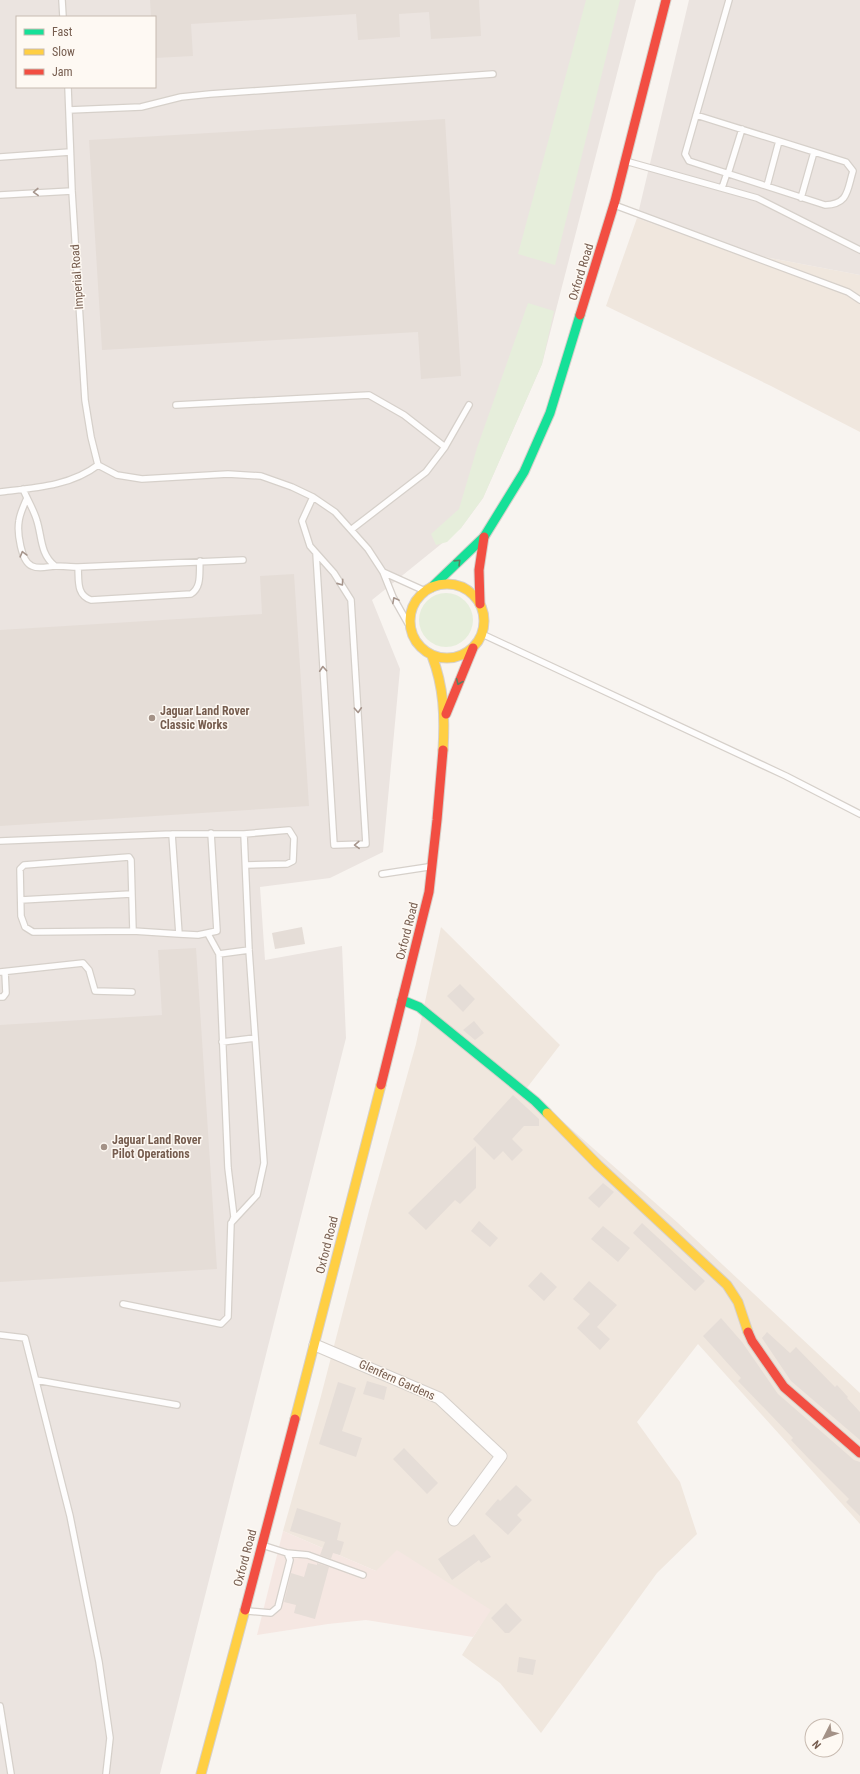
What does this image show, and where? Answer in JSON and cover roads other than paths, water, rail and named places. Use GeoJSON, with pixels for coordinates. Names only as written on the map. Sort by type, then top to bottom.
{"type":"FeatureCollection","features":[{"type":"Feature","properties":{"kind":"main road","name":"Oxford Road"},"geometry":{"type":"LineString","coordinates":[[429,589],[484,537],[524,472],[550,413],[613,205],[666,0]]}},
{"type":"Feature","properties":{"kind":"main road","name":"Oxford Road"},"geometry":{"type":"LineString","coordinates":[[480,604],[478,577],[484,537]]}},
{"type":"Feature","properties":{"kind":"main road"},"geometry":{"type":"LineString","coordinates":[[440,584],[456,585],[470,592],[480,604],[484,619],[482,634],[468,653],[446,659],[432,656],[420,647],[412,634],[410,627],[411,610],[419,596],[429,589],[440,584]]}},
{"type":"Feature","properties":{"kind":"main road","name":"Oxford Road"},"geometry":{"type":"LineString","coordinates":[[445,716],[473,648]]}},
{"type":"Feature","properties":{"kind":"main road","name":"Oxford Road"},"geometry":{"type":"LineString","coordinates":[[201,1774],[315,1345],[429,892],[437,835],[445,716],[442,686],[438,668],[432,656]]}},
{"type":"Feature","properties":{"kind":"main road"},"geometry":{"type":"LineString","coordinates":[[402,1000],[419,1007],[535,1101],[598,1165],[727,1285],[738,1302],[745,1326],[752,1341],[784,1387],[860,1453]]}},
{"type":"Feature","properties":{"kind":"street","name":"Glenfern Gardens"},"geometry":{"type":"LineString","coordinates":[[315,1345],[439,1398],[501,1456],[454,1520]]}},
{"type":"Feature","properties":{"kind":"lane"},"geometry":{"type":"LineString","coordinates":[[62,0],[63,16]]}},
{"type":"Feature","properties":{"kind":"lane"},"geometry":{"type":"LineString","coordinates":[[696,115],[846,162],[852,171],[846,195],[842,201],[837,204],[825,205],[690,161],[686,157],[685,154],[696,115],[729,0]]}},
{"type":"Feature","properties":{"kind":"lane"},"geometry":{"type":"LineString","coordinates":[[69,110],[141,107],[181,97],[210,94],[493,74]]}},
{"type":"Feature","properties":{"kind":"lane","name":"Imperial Road"},"geometry":{"type":"LineString","coordinates":[[68,88],[72,191],[85,400],[91,437],[98,465]]}},
{"type":"Feature","properties":{"kind":"lane"},"geometry":{"type":"LineString","coordinates":[[722,188],[742,129]]}},
{"type":"Feature","properties":{"kind":"lane"},"geometry":{"type":"LineString","coordinates":[[767,186],[779,141]]}},
{"type":"Feature","properties":{"kind":"lane"},"geometry":{"type":"LineString","coordinates":[[0,157],[70,152]]}},
{"type":"Feature","properties":{"kind":"lane"},"geometry":{"type":"LineString","coordinates":[[801,198],[814,152]]}},
{"type":"Feature","properties":{"kind":"lane"},"geometry":{"type":"LineString","coordinates":[[625,161],[757,198],[860,250]]}},
{"type":"Feature","properties":{"kind":"lane"},"geometry":{"type":"LineString","coordinates":[[0,195],[72,191]]}},
{"type":"Feature","properties":{"kind":"lane"},"geometry":{"type":"LineString","coordinates":[[613,205],[848,292],[860,300]]}},
{"type":"Feature","properties":{"kind":"lane"},"geometry":{"type":"LineString","coordinates":[[176,405],[369,395],[404,415],[445,447]]}},
{"type":"Feature","properties":{"kind":"lane"},"geometry":{"type":"LineString","coordinates":[[352,529],[426,472],[445,447],[469,405]]}},
{"type":"Feature","properties":{"kind":"lane"},"geometry":{"type":"LineString","coordinates":[[0,492],[60,483],[88,473],[98,465],[117,475],[142,479],[228,474],[261,476],[292,487],[312,497],[335,512],[352,529],[368,549],[383,572],[392,597],[410,627]]}},
{"type":"Feature","properties":{"kind":"lane"},"geometry":{"type":"LineString","coordinates":[[23,489],[37,520],[41,542],[46,556],[55,566]]}},
{"type":"Feature","properties":{"kind":"lane"},"geometry":{"type":"LineString","coordinates":[[312,497],[302,522],[310,546],[334,573],[351,600],[366,844],[334,845],[316,553]]}},
{"type":"Feature","properties":{"kind":"lane"},"geometry":{"type":"LineString","coordinates":[[27,498],[19,522],[23,555],[26,562],[31,566],[40,568],[55,566],[78,567],[243,560]]}},
{"type":"Feature","properties":{"kind":"lane"},"geometry":{"type":"LineString","coordinates":[[78,567],[79,588],[82,595],[91,600],[191,594],[196,591],[199,585],[200,562]]}},
{"type":"Feature","properties":{"kind":"lane"},"geometry":{"type":"LineString","coordinates":[[383,572],[429,589]]}},
{"type":"Feature","properties":{"kind":"lane"},"geometry":{"type":"LineString","coordinates":[[482,634],[786,776],[860,814]]}},
{"type":"Feature","properties":{"kind":"lane"},"geometry":{"type":"LineString","coordinates":[[0,841],[211,832],[244,834],[289,830],[294,838],[293,861],[288,864],[246,865]]}},
{"type":"Feature","properties":{"kind":"lane"},"geometry":{"type":"LineString","coordinates":[[133,931],[131,860],[129,858],[24,865],[20,869],[21,916],[25,927],[32,932],[133,931],[208,934],[217,931],[211,832]]}},
{"type":"Feature","properties":{"kind":"lane"},"geometry":{"type":"LineString","coordinates":[[172,834],[179,934]]}},
{"type":"Feature","properties":{"kind":"lane"},"geometry":{"type":"LineString","coordinates":[[232,1223],[257,1195],[264,1163],[249,950],[244,834]]}},
{"type":"Feature","properties":{"kind":"lane"},"geometry":{"type":"LineString","coordinates":[[382,874],[433,867]]}},
{"type":"Feature","properties":{"kind":"lane"},"geometry":{"type":"LineString","coordinates":[[21,900],[131,894]]}},
{"type":"Feature","properties":{"kind":"lane"},"geometry":{"type":"LineString","coordinates":[[123,1304],[221,1324],[228,1317],[232,1223],[234,1217],[228,1168],[219,954],[208,934]]}},
{"type":"Feature","properties":{"kind":"lane"},"geometry":{"type":"LineString","coordinates":[[219,954],[249,950]]}},
{"type":"Feature","properties":{"kind":"lane"},"geometry":{"type":"LineString","coordinates":[[0,997],[3,997],[6,993],[3,972],[83,963],[89,970],[95,991],[132,992]]}},
{"type":"Feature","properties":{"kind":"lane"},"geometry":{"type":"LineString","coordinates":[[222,1042],[255,1038]]}},
{"type":"Feature","properties":{"kind":"lane"},"geometry":{"type":"LineString","coordinates":[[0,1335],[25,1338],[70,1516],[99,1662],[110,1738],[106,1774]]}},
{"type":"Feature","properties":{"kind":"lane"},"geometry":{"type":"LineString","coordinates":[[36,1380],[177,1405]]}},
{"type":"Feature","properties":{"kind":"lane"},"geometry":{"type":"LineString","coordinates":[[261,1546],[287,1553],[308,1555],[363,1575]]}},
{"type":"Feature","properties":{"kind":"lane"},"geometry":{"type":"LineString","coordinates":[[244,1611],[271,1613],[278,1607],[290,1560],[287,1553]]}},
{"type":"Feature","properties":{"kind":"lane"},"geometry":{"type":"LineString","coordinates":[[0,1706],[11,1774]]}},
{"type":"Feature","properties":{"kind":"place","name":"Jaguar Land Rover Classic Works"},"geometry":{"type":"Point","coordinates":[152,718]}},
{"type":"Feature","properties":{"kind":"place","name":"Jaguar Land Rover Pilot Operations"},"geometry":{"type":"Point","coordinates":[104,1147]}}]}
